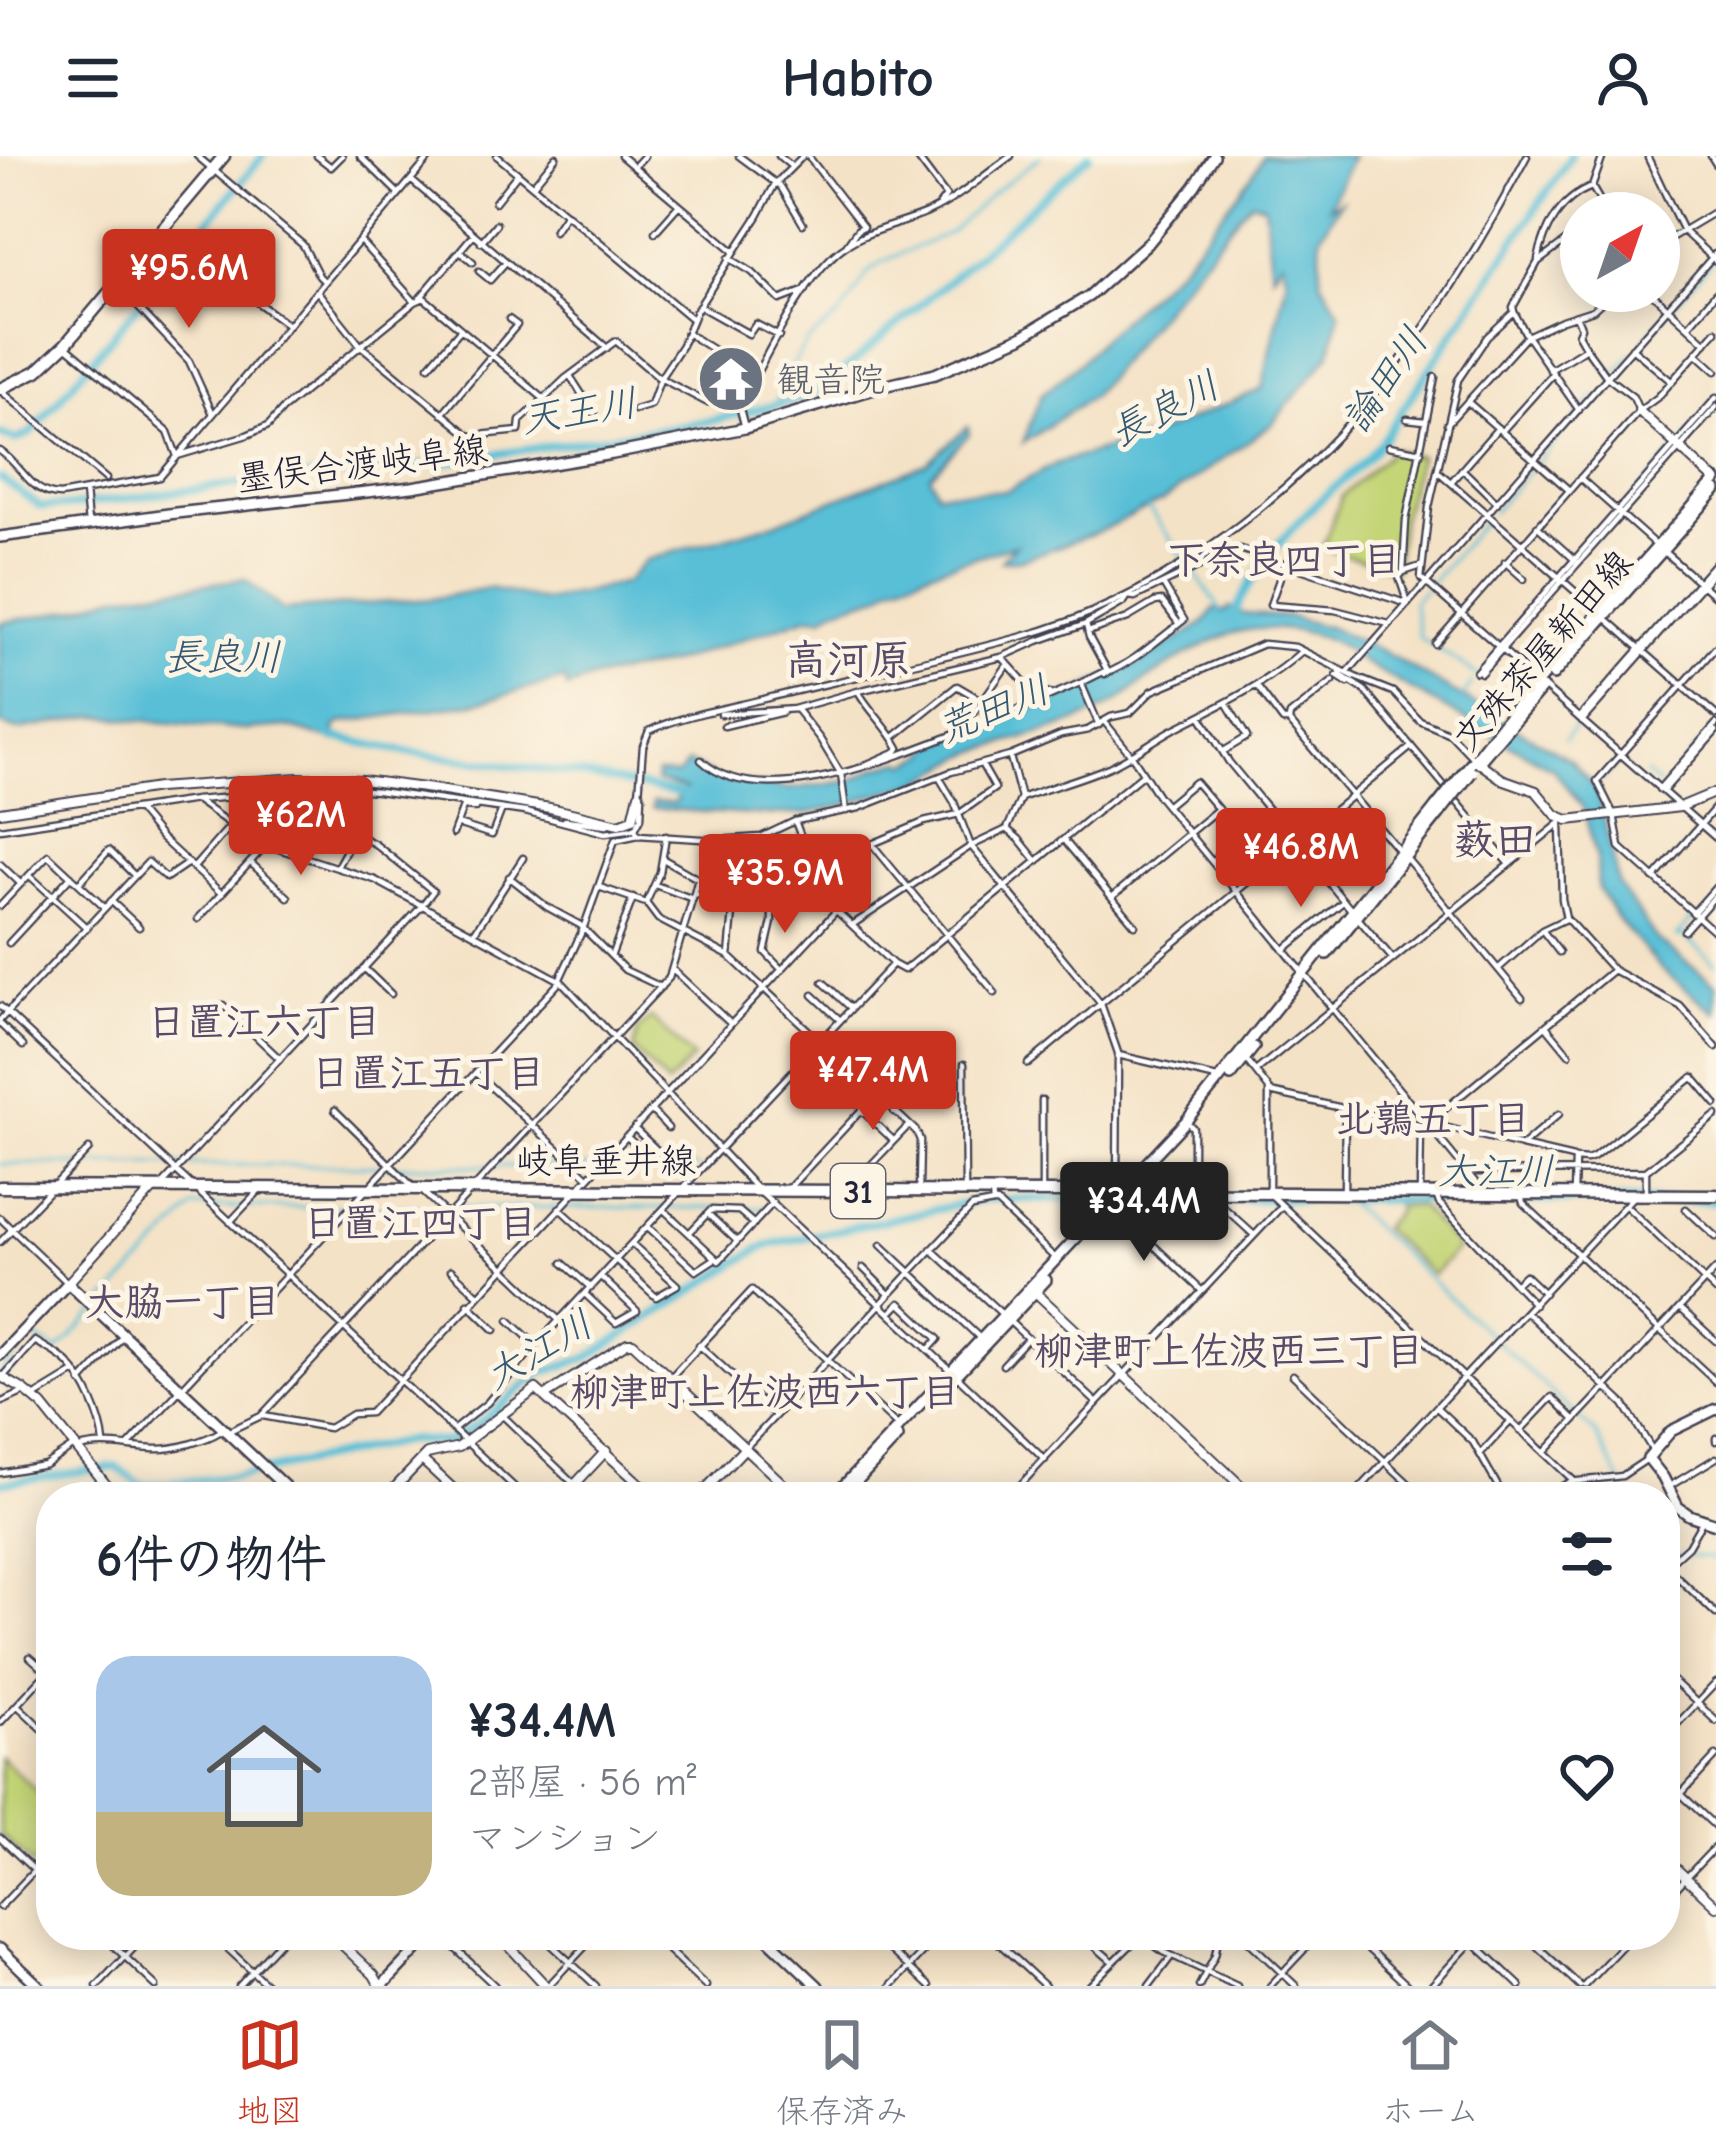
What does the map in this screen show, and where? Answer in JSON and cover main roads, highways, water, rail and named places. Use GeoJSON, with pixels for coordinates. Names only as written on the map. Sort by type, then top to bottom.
{"type":"FeatureCollection","features":[{"type":"Feature","properties":{"kind":"main road"},"geometry":{"type":"LineString","coordinates":[[0,390],[38,370],[65,345],[224,156]]}},
{"type":"Feature","properties":{"kind":"main road","name":"墨俣合渡岐阜線"},"geometry":{"type":"LineString","coordinates":[[0,537],[88,521],[412,487],[613,454],[944,370],[1006,344],[1089,296],[1150,242],[1214,156]]}},
{"type":"Feature","properties":{"kind":"main road","name":"文殊茶屋新田線"},"geometry":{"type":"LineString","coordinates":[[1660,549],[1716,480]]}},
{"type":"Feature","properties":{"kind":"main road","name":"文殊茶屋新田線"},"geometry":{"type":"LineString","coordinates":[[1033,1290],[1114,1207],[1518,711],[1716,490]]}},
{"type":"Feature","properties":{"kind":"main road","name":"文殊茶屋新田線"},"geometry":{"type":"LineString","coordinates":[[1121,1193],[1190,1125],[1306,976]]}},
{"type":"Feature","properties":{"kind":"main road","name":"岐阜垂井線"},"geometry":{"type":"LineString","coordinates":[[0,1187],[919,1191],[992,1198],[1042,1192],[1193,1192],[1276,1200],[1344,1193],[1437,1198],[1574,1195],[1629,1200],[1646,1195],[1716,1195]]}},
{"type":"Feature","properties":{"kind":"main road"},"geometry":{"type":"LineString","coordinates":[[856,1482],[1121,1193]]}},
{"type":"Feature","properties":{"kind":"main road"},"geometry":{"type":"LineString","coordinates":[[0,1355],[68,1282],[280,1482]]}},
{"type":"Feature","properties":{"kind":"main road"},"geometry":{"type":"LineString","coordinates":[[847,1482],[1006,1318]]}},
{"type":"Feature","properties":{"kind":"main road"},"geometry":{"type":"LineString","coordinates":[[1665,1482],[1650,1455],[1671,1431],[1716,1408]]}},
{"type":"Feature","properties":{"kind":"main road"},"geometry":{"type":"LineString","coordinates":[[1680,1508],[1716,1524]]}},
{"type":"Feature","properties":{"kind":"main road"},"geometry":{"type":"LineString","coordinates":[[0,1948],[40,1986]]}},
{"type":"Feature","properties":{"kind":"main road"},"geometry":{"type":"LineString","coordinates":[[379,1985],[412,1950]]}},
{"type":"Feature","properties":{"kind":"main road"},"geometry":{"type":"LineString","coordinates":[[780,1950],[818,1986]]}},
{"type":"Feature","properties":{"kind":"water","name":"長良川"},"geometry":{"type":"Polygon","coordinates":[[[1263,156],[1352,156],[1329,207],[1341,201],[1320,236],[1321,281],[1340,312],[1330,354],[1271,425],[1163,501],[1094,534],[1023,559],[1001,561],[1015,545],[935,569],[823,617],[810,616],[672,663],[567,688],[565,679],[474,703],[340,723],[335,728],[336,741],[288,727],[246,730],[96,716],[18,730],[0,724],[0,623],[76,609],[113,596],[245,579],[283,610],[432,599],[489,588],[545,601],[625,583],[646,560],[775,523],[926,464],[968,427],[969,434],[930,476],[937,492],[1006,491],[1058,463],[1152,436],[1262,389],[1287,277],[1282,261],[1272,274],[1264,205],[1251,201],[1092,396],[1023,443],[1041,395],[1185,261],[1263,156]]]}},
{"type":"Feature","properties":{"kind":"water"},"geometry":{"type":"Polygon","coordinates":[[[1230,607],[1244,614],[1289,617],[1330,628],[1382,651],[1571,760],[1598,792],[1619,886],[1657,940],[1716,984],[1716,1013],[1661,969],[1616,917],[1598,888],[1597,858],[1583,807],[1553,769],[1336,643],[1306,632],[1273,629],[1230,634],[1191,652],[1119,701],[1082,719],[978,751],[917,782],[839,806],[780,815],[652,808],[653,802],[674,803],[686,789],[656,781],[657,773],[677,775],[689,763],[722,780],[791,789],[851,781],[876,768],[907,764],[931,747],[1141,662],[1204,623],[1214,609],[1224,612],[1230,607]]]}},
{"type":"Feature","properties":{"kind":"waterway"},"geometry":{"type":"LineString","coordinates":[[0,434],[16,440],[31,433],[263,156]]}},
{"type":"Feature","properties":{"kind":"waterway"},"geometry":{"type":"LineString","coordinates":[[774,405],[800,352],[841,315],[868,273],[882,262],[951,232],[1041,156]]}},
{"type":"Feature","properties":{"kind":"waterway","name":"天王川"},"geometry":{"type":"LineString","coordinates":[[0,478],[41,507],[70,506],[418,466],[714,420],[804,398],[822,389],[1089,156]]}},
{"type":"Feature","properties":{"kind":"waterway","name":"論田川"},"geometry":{"type":"LineString","coordinates":[[1234,618],[1248,587],[1281,541],[1381,442],[1571,156]]}},
{"type":"Feature","properties":{"kind":"waterway"},"geometry":{"type":"LineString","coordinates":[[1680,298],[1711,263]]}},
{"type":"Feature","properties":{"kind":"waterway"},"geometry":{"type":"LineString","coordinates":[[1643,340],[1666,314]]}},
{"type":"Feature","properties":{"kind":"waterway"},"geometry":{"type":"LineString","coordinates":[[1613,375],[1632,354]]}},
{"type":"Feature","properties":{"kind":"waterway"},"geometry":{"type":"LineString","coordinates":[[1533,468],[1595,395]]}},
{"type":"Feature","properties":{"kind":"waterway"},"geometry":{"type":"LineString","coordinates":[[1681,443],[1716,403]]}},
{"type":"Feature","properties":{"kind":"waterway"},"geometry":{"type":"LineString","coordinates":[[1621,511],[1675,450]]}},
{"type":"Feature","properties":{"kind":"waterway"},"geometry":{"type":"LineString","coordinates":[[1493,512],[1533,466]]}},
{"type":"Feature","properties":{"kind":"waterway"},"geometry":{"type":"LineString","coordinates":[[1148,508],[1220,613]]}},
{"type":"Feature","properties":{"kind":"waterway"},"geometry":{"type":"LineString","coordinates":[[1596,540],[1617,515]]}},
{"type":"Feature","properties":{"kind":"waterway"},"geometry":{"type":"LineString","coordinates":[[1431,582],[1486,519]]}},
{"type":"Feature","properties":{"kind":"waterway"},"geometry":{"type":"LineString","coordinates":[[1425,589],[1413,602],[1419,637],[1477,675]]}},
{"type":"Feature","properties":{"kind":"waterway"},"geometry":{"type":"LineString","coordinates":[[1463,697],[1472,683]]}},
{"type":"Feature","properties":{"kind":"waterway"},"geometry":{"type":"LineString","coordinates":[[1565,739],[1579,722]]}},
{"type":"Feature","properties":{"kind":"waterway"},"geometry":{"type":"LineString","coordinates":[[1685,762],[1716,728]]}},
{"type":"Feature","properties":{"kind":"waterway","name":"荒田川"},"geometry":{"type":"LineString","coordinates":[[328,736],[692,796]]}},
{"type":"Feature","properties":{"kind":"waterway"},"geometry":{"type":"LineString","coordinates":[[1601,781],[1620,761]]}},
{"type":"Feature","properties":{"kind":"waterway"},"geometry":{"type":"LineString","coordinates":[[1646,774],[1659,785]]}},
{"type":"Feature","properties":{"kind":"waterway"},"geometry":{"type":"LineString","coordinates":[[1677,937],[1693,917]]}},
{"type":"Feature","properties":{"kind":"waterway"},"geometry":{"type":"LineString","coordinates":[[1678,936],[1716,964]]}},
{"type":"Feature","properties":{"kind":"waterway"},"geometry":{"type":"LineString","coordinates":[[0,1164],[697,1167]]}},
{"type":"Feature","properties":{"kind":"waterway","name":"大江川"},"geometry":{"type":"LineString","coordinates":[[177,1482],[240,1476],[411,1440],[447,1442],[478,1424],[542,1373],[587,1358],[773,1244],[986,1199],[1094,1199]]}},
{"type":"Feature","properties":{"kind":"waterway","name":"大江川"},"geometry":{"type":"LineString","coordinates":[[1133,1199],[1716,1201]]}},
{"type":"Feature","properties":{"kind":"waterway"},"geometry":{"type":"LineString","coordinates":[[1345,1200],[1596,1434],[1621,1482]]}},
{"type":"Feature","properties":{"kind":"waterway"},"geometry":{"type":"LineString","coordinates":[[0,1372],[34,1337],[58,1351],[194,1207],[764,1208]]}},
{"type":"Feature","properties":{"kind":"waterway","name":"大江川"},"geometry":{"type":"LineString","coordinates":[[0,1483],[116,1467],[137,1482]]}},
{"type":"Feature","properties":{"kind":"waterway"},"geometry":{"type":"LineString","coordinates":[[1680,1556],[1716,1561]]}},
{"type":"Feature","properties":{"kind":"place","name":"観音院"},"geometry":{"type":"Point","coordinates":[731,379]}},
{"type":"Feature","properties":{"kind":"district","name":"下奈良四丁目"},"geometry":{"type":"Point","coordinates":[1284,559]}},
{"type":"Feature","properties":{"kind":"district","name":"高河原"},"geometry":{"type":"Point","coordinates":[848,659]}},
{"type":"Feature","properties":{"kind":"district","name":"薮田"},"geometry":{"type":"Point","coordinates":[1495,839]}},
{"type":"Feature","properties":{"kind":"district","name":"日置江六丁目"},"geometry":{"type":"Point","coordinates":[264,1021]}},
{"type":"Feature","properties":{"kind":"district","name":"日置江五丁目"},"geometry":{"type":"Point","coordinates":[428,1072]}},
{"type":"Feature","properties":{"kind":"district","name":"北鶉五丁目"},"geometry":{"type":"Point","coordinates":[1433,1118]}},
{"type":"Feature","properties":{"kind":"district","name":"日置江四丁目"},"geometry":{"type":"Point","coordinates":[420,1222]}},
{"type":"Feature","properties":{"kind":"district","name":"大脇一丁目"},"geometry":{"type":"Point","coordinates":[183,1301]}},
{"type":"Feature","properties":{"kind":"district","name":"柳津町上佐波西三丁目"},"geometry":{"type":"Point","coordinates":[1229,1350]}},
{"type":"Feature","properties":{"kind":"district","name":"柳津町上佐波西六丁目"},"geometry":{"type":"Point","coordinates":[765,1391]}}]}
